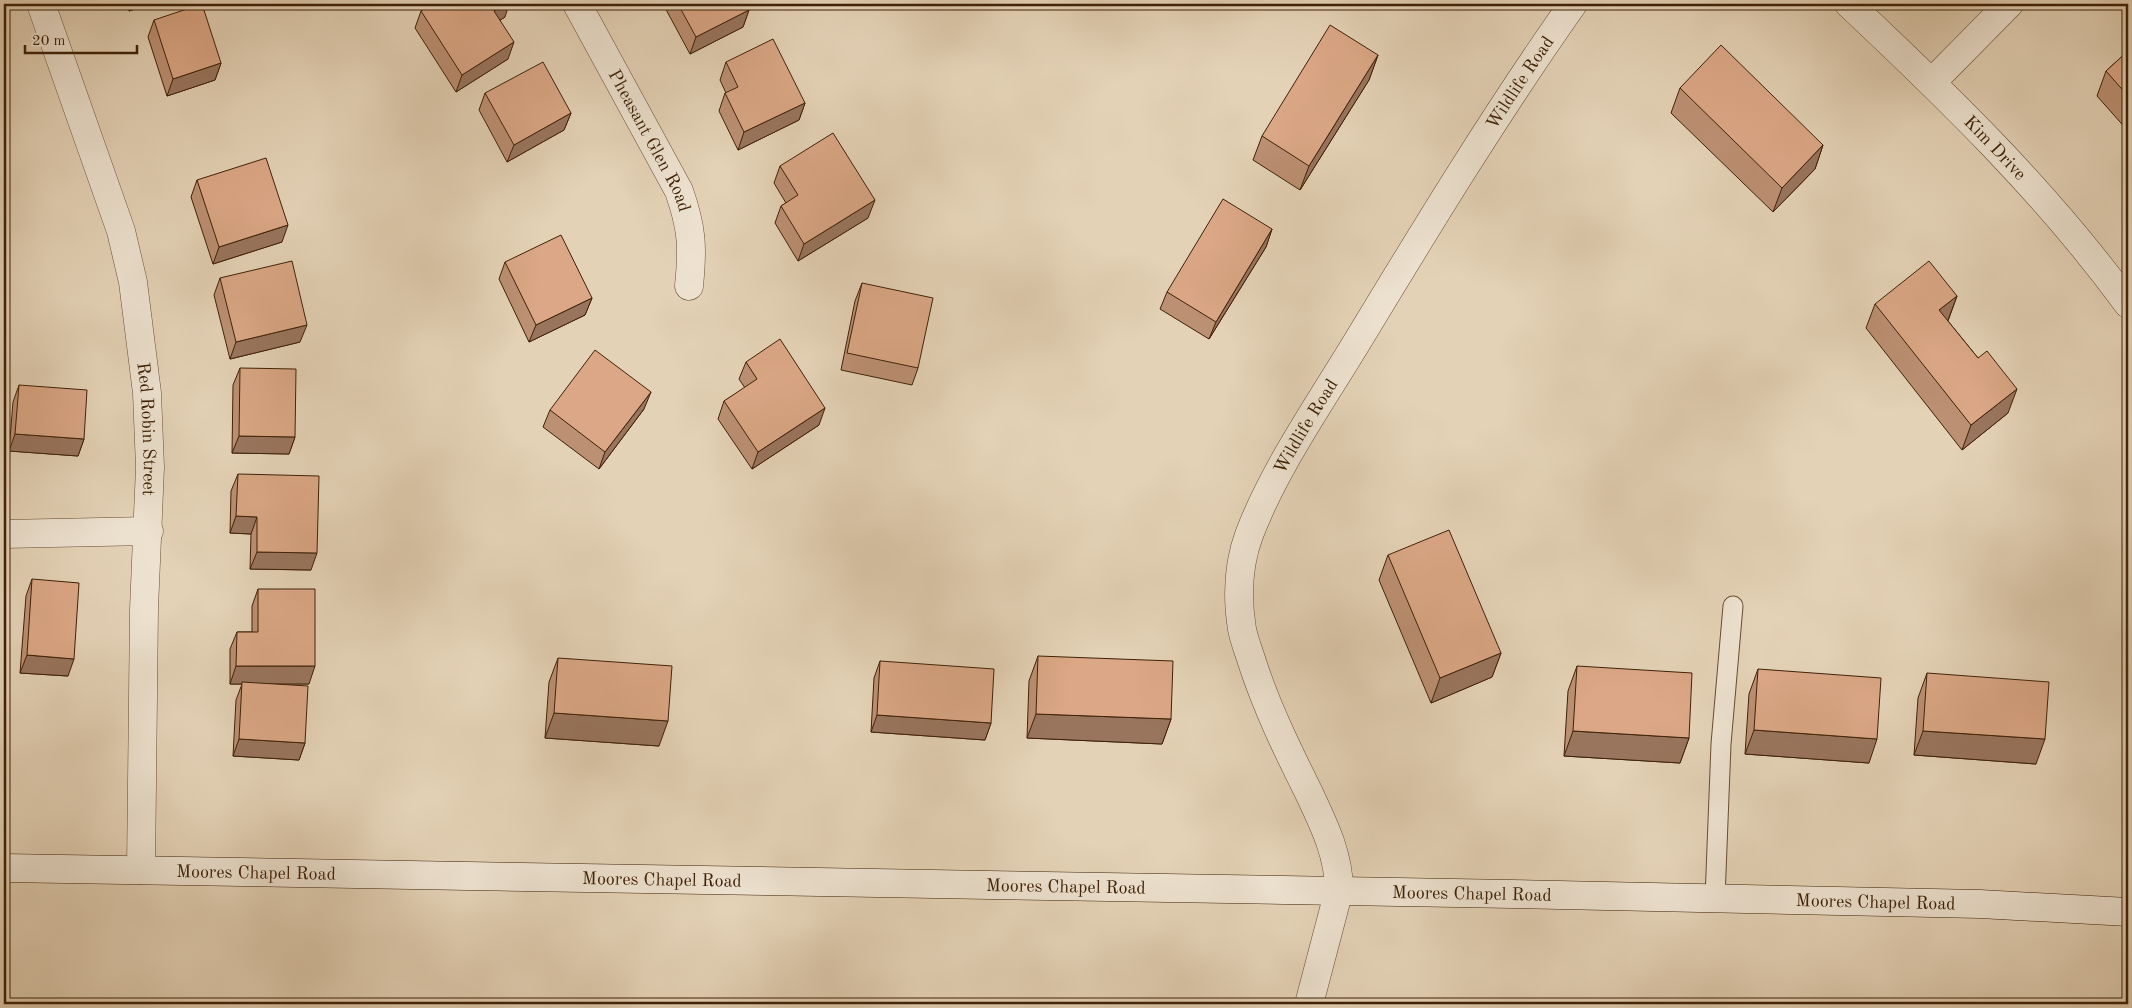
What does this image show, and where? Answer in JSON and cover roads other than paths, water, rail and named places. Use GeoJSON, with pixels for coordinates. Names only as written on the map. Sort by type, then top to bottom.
{"type":"FeatureCollection","features":[{"type":"Feature","properties":{"kind":"street","name":"Red Robin Street"},"geometry":{"type":"LineString","coordinates":[[41,4],[118,221],[133,282],[147,393],[150,467],[149,531],[144,609],[141,870]]}},
{"type":"Feature","properties":{"kind":"street","name":"Pheasant Glen Road"},"geometry":{"type":"LineString","coordinates":[[577,4],[680,190],[687,214],[692,249],[689,286]]}},
{"type":"Feature","properties":{"kind":"street","name":"Wildlife Road"},"geometry":{"type":"LineString","coordinates":[[1309,1004],[1339,890],[1336,855],[1265,702],[1242,632],[1239,598],[1240,574],[1249,536],[1284,463],[1427,226],[1522,76],[1573,4]]}},
{"type":"Feature","properties":{"kind":"street","name":"Kim Drive"},"geometry":{"type":"LineString","coordinates":[[1849,4],[1932,82],[2028,180],[2100,265],[2128,304]]}},
{"type":"Feature","properties":{"kind":"street"},"geometry":{"type":"LineString","coordinates":[[1932,82],[2009,4]]}},
{"type":"Feature","properties":{"kind":"street"},"geometry":{"type":"LineString","coordinates":[[4,534],[149,531]]}},
{"type":"Feature","properties":{"kind":"street","name":"Moores Chapel Road"},"geometry":{"type":"LineString","coordinates":[[4,868],[1339,890],[1980,904],[2128,912]]}},
{"type":"Feature","properties":{"kind":"lane"},"geometry":{"type":"LineString","coordinates":[[1715,899],[1721,744],[1733,606]]}}]}
